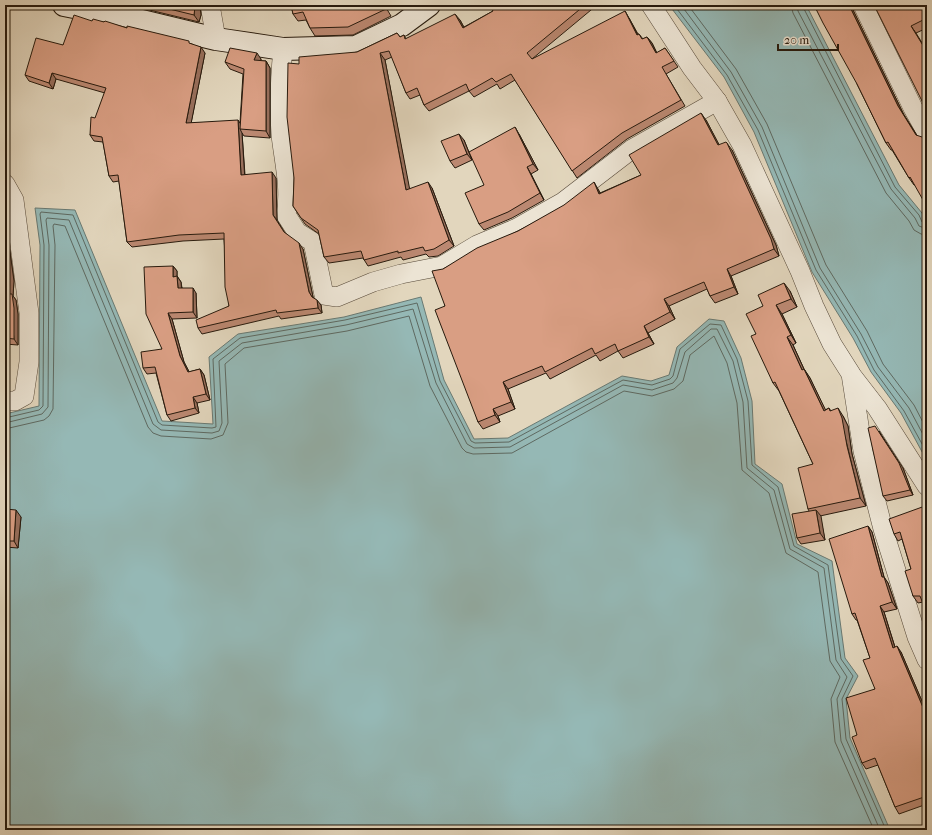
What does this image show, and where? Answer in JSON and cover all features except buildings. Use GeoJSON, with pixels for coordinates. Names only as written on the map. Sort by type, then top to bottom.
{"type":"FeatureCollection","features":[{"type":"Feature","properties":{"kind":"street"},"geometry":{"type":"LineString","coordinates":[[64,5],[129,11],[216,39],[283,49],[356,47],[402,26],[429,5]]}},
{"type":"Feature","properties":{"kind":"street"},"geometry":{"type":"LineString","coordinates":[[210,5],[216,39]]}},
{"type":"Feature","properties":{"kind":"street"},"geometry":{"type":"LineString","coordinates":[[652,5],[692,68],[717,101],[742,145],[832,344],[851,374],[877,408],[927,486]]}},
{"type":"Feature","properties":{"kind":"street"},"geometry":{"type":"LineString","coordinates":[[863,5],[913,108],[927,133]]}},
{"type":"Feature","properties":{"kind":"street"},"geometry":{"type":"LineString","coordinates":[[283,49],[279,84],[281,136],[287,170],[288,204],[286,215],[297,232],[313,242],[324,295],[337,297],[373,282],[401,274],[442,266],[477,245],[517,228],[563,202],[632,149],[717,101]]}},
{"type":"Feature","properties":{"kind":"street"},"geometry":{"type":"LineString","coordinates":[[5,184],[14,200],[29,320],[28,362],[24,396],[14,402],[5,401]]}},
{"type":"Feature","properties":{"kind":"street"},"geometry":{"type":"LineString","coordinates":[[851,374],[863,451],[883,529],[917,637],[927,660]]}},
{"type":"Feature","properties":{"kind":"water"},"geometry":{"type":"Polygon","coordinates":[[[669,5],[806,5],[899,185],[922,213],[927,223],[927,461],[901,413],[871,372],[853,338],[812,272],[754,132],[724,77],[669,5]]]}},
{"type":"Feature","properties":{"kind":"water"},"geometry":{"type":"Polygon","coordinates":[[[35,208],[75,210],[162,421],[213,424],[209,357],[238,334],[344,317],[421,297],[444,380],[474,439],[508,438],[622,376],[651,381],[669,375],[677,347],[709,319],[724,321],[741,358],[752,401],[755,464],[782,484],[797,544],[832,561],[845,658],[858,676],[846,699],[850,738],[890,830],[5,830],[5,414],[39,406],[40,245],[35,208]]]}}]}
